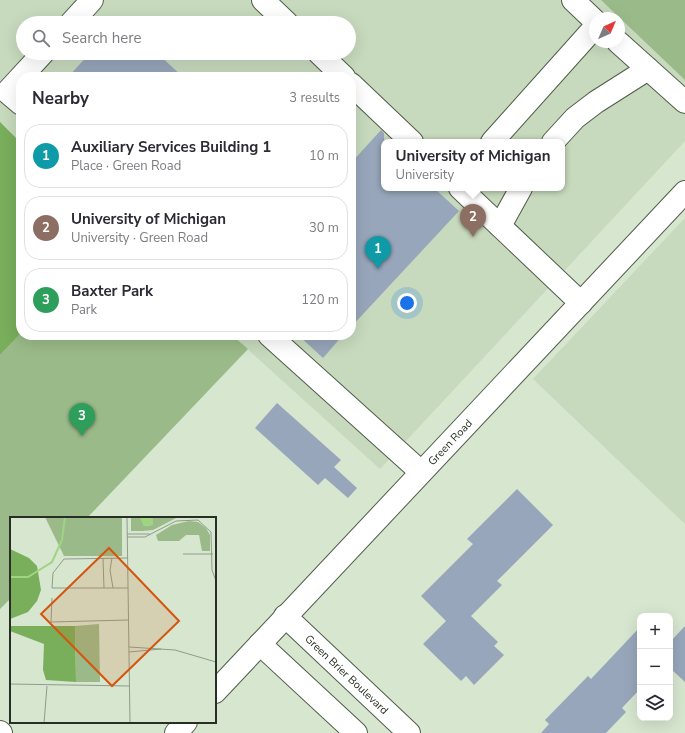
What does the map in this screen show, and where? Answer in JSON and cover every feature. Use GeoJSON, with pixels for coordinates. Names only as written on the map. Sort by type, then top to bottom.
{"type":"FeatureCollection","features":[{"type":"Feature","properties":{"kind":"street"},"geometry":{"type":"LineString","coordinates":[[77,16],[92,0]]}},
{"type":"Feature","properties":{"kind":"street"},"geometry":{"type":"LineString","coordinates":[[263,0],[280,16]]}},
{"type":"Feature","properties":{"kind":"street"},"geometry":{"type":"LineString","coordinates":[[573,0],[589,15]]}},
{"type":"Feature","properties":{"kind":"street"},"geometry":{"type":"LineString","coordinates":[[495,139],[589,34]]}},
{"type":"Feature","properties":{"kind":"street"},"geometry":{"type":"LineString","coordinates":[[625,48],[685,102]]}},
{"type":"Feature","properties":{"kind":"street"},"geometry":{"type":"LineString","coordinates":[[25,72],[37,60]]}},
{"type":"Feature","properties":{"kind":"street"},"geometry":{"type":"LineString","coordinates":[[326,60],[339,72]]}},
{"type":"Feature","properties":{"kind":"street"},"geometry":{"type":"LineString","coordinates":[[556,139],[575,118],[596,102],[648,69]]}},
{"type":"Feature","properties":{"kind":"street"},"geometry":{"type":"LineString","coordinates":[[16,82],[7,92],[16,100]]}},
{"type":"Feature","properties":{"kind":"street"},"geometry":{"type":"LineString","coordinates":[[356,89],[409,139]]}},
{"type":"Feature","properties":{"kind":"street"},"geometry":{"type":"LineString","coordinates":[[463,191],[582,303]]}},
{"type":"Feature","properties":{"kind":"street"},"geometry":{"type":"LineString","coordinates":[[500,226],[519,191]]}},
{"type":"Feature","properties":{"kind":"street","name":"Green Road"},"geometry":{"type":"LineString","coordinates":[[216,691],[685,192]]}},
{"type":"Feature","properties":{"kind":"street"},"geometry":{"type":"LineString","coordinates":[[275,340],[422,472]]}},
{"type":"Feature","properties":{"kind":"street","name":"Green Brier Boulevard"},"geometry":{"type":"LineString","coordinates":[[286,616],[409,733]]}},
{"type":"Feature","properties":{"kind":"street"},"geometry":{"type":"LineString","coordinates":[[260,644],[356,733]]}},
{"type":"Feature","properties":{"kind":"street"},"geometry":{"type":"LineString","coordinates":[[176,733],[185,723]]}},
{"type":"Feature","properties":{"kind":"shaded area"},"geometry":{"type":"Polygon","coordinates":[[[0,0],[685,0],[685,141],[380,469],[238,340],[356,340],[356,72],[16,72],[16,338],[0,355],[0,0]]]}},
{"type":"Feature","properties":{"kind":"shaded area"},"geometry":{"type":"Polygon","coordinates":[[[685,218],[685,524],[533,379],[685,218]]]}},
{"type":"Feature","properties":{"kind":"green space"},"geometry":{"type":"Polygon","coordinates":[[[601,0],[685,0],[685,80],[625,23],[625,12],[614,12],[601,0]]]}},
{"type":"Feature","properties":{"kind":"green space"},"geometry":{"type":"Polygon","coordinates":[[[0,122],[16,138],[16,338],[0,355],[0,122]]]}},
{"type":"Feature","properties":{"kind":"green space"},"geometry":{"type":"Polygon","coordinates":[[[16,338],[16,340],[238,340],[248,349],[88,517],[10,517],[10,599],[0,609],[0,355],[16,338]]]}},
{"type":"Feature","properties":{"kind":"building"},"geometry":{"type":"Polygon","coordinates":[[[84,60],[165,60],[178,72],[73,72],[84,60]]]}},
{"type":"Feature","properties":{"kind":"building"},"geometry":{"type":"Polygon","coordinates":[[[381,130],[384,133],[384,139],[381,139],[381,191],[437,191],[459,211],[356,322],[356,158],[381,130]]]}},
{"type":"Feature","properties":{"kind":"building"},"geometry":{"type":"Polygon","coordinates":[[[303,340],[339,340],[323,358],[303,340]]]}},
{"type":"Feature","properties":{"kind":"building"},"geometry":{"type":"Polygon","coordinates":[[[277,403],[341,460],[334,467],[357,488],[348,498],[325,478],[318,485],[255,428],[277,403]]]}},
{"type":"Feature","properties":{"kind":"building"},"geometry":{"type":"Polygon","coordinates":[[[517,489],[553,525],[497,581],[502,585],[471,616],[498,642],[494,646],[504,655],[474,685],[466,676],[461,681],[423,644],[446,621],[421,596],[473,544],[467,539],[517,489]]]}},
{"type":"Feature","properties":{"kind":"building"},"geometry":{"type":"Polygon","coordinates":[[[685,626],[685,682],[673,671],[673,639],[685,626]]]}},
{"type":"Feature","properties":{"kind":"building"},"geometry":{"type":"Polygon","coordinates":[[[637,630],[637,692],[622,708],[626,712],[606,733],[541,733],[549,724],[545,720],[588,676],[591,679],[637,630]]]}},
{"type":"Feature","properties":{"kind":"place","name":"University of Michigan"},"geometry":{"type":"Point","coordinates":[473,237]}},
{"type":"Feature","properties":{"kind":"place","name":"Auxiliary Services Building 1"},"geometry":{"type":"Point","coordinates":[378,269]}},
{"type":"Feature","properties":{"kind":"place","name":"Baxter Park"},"geometry":{"type":"Point","coordinates":[82,436]}}]}
